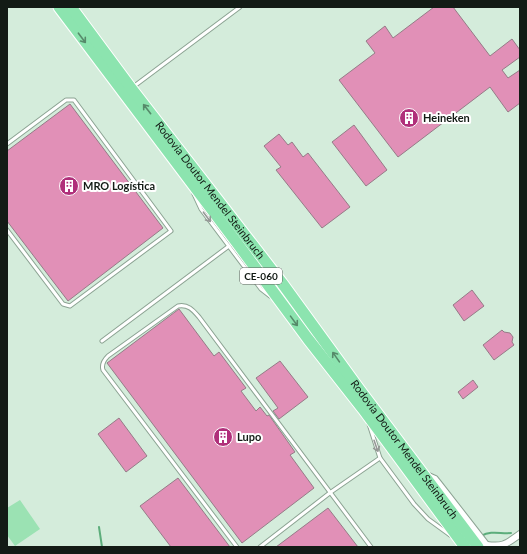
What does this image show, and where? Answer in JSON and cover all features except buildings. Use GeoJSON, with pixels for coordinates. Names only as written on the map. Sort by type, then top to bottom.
{"type":"FeatureCollection","features":[{"type":"Feature","properties":{"kind":"highway","name":"Rodovia Doutor Mendel Steinbruch"},"geometry":{"type":"LineString","coordinates":[[59,7],[280,302],[363,410],[467,541],[484,545]]}},
{"type":"Feature","properties":{"kind":"highway","name":"Rodovia Doutor Mendel Steinbruch"},"geometry":{"type":"LineString","coordinates":[[71,8],[282,283],[423,474],[467,541]]}},
{"type":"Feature","properties":{"kind":"street"},"geometry":{"type":"LineString","coordinates":[[484,545],[500,546],[520,534]]}},
{"type":"Feature","properties":{"kind":"lane"},"geometry":{"type":"LineString","coordinates":[[131,88],[240,7]]}},
{"type":"Feature","properties":{"kind":"lane"},"geometry":{"type":"LineString","coordinates":[[7,144],[66,100],[74,100],[171,231],[70,306],[63,304],[7,230]]}},
{"type":"Feature","properties":{"kind":"lane"},"geometry":{"type":"LineString","coordinates":[[191,182],[201,209],[261,289],[280,302]]}},
{"type":"Feature","properties":{"kind":"lane"},"geometry":{"type":"LineString","coordinates":[[102,340],[229,246]]}},
{"type":"Feature","properties":{"kind":"lane"},"geometry":{"type":"LineString","coordinates":[[237,547],[102,367],[103,362],[108,356],[175,306],[185,305],[199,317],[371,547]]}},
{"type":"Feature","properties":{"kind":"lane"},"geometry":{"type":"LineString","coordinates":[[363,410],[380,458],[421,512],[433,522],[467,541]]}},
{"type":"Feature","properties":{"kind":"lane"},"geometry":{"type":"LineString","coordinates":[[260,547],[331,492],[380,458]]}},
{"type":"Feature","properties":{"kind":"green space"},"geometry":{"type":"Polygon","coordinates":[[[20,500],[40,529],[15,546],[7,535],[7,508],[20,500]]]}},
{"type":"Feature","properties":{"kind":"waterway"},"geometry":{"type":"LineString","coordinates":[[99,527],[102,547]]}},
{"type":"Feature","properties":{"kind":"waterway"},"geometry":{"type":"LineString","coordinates":[[481,536],[492,533],[511,533]]}},
{"type":"Feature","properties":{"kind":"place","name":"Heineken"},"geometry":{"type":"Point","coordinates":[409,118]}},
{"type":"Feature","properties":{"kind":"place","name":"MRO Logística"},"geometry":{"type":"Point","coordinates":[69,186]}},
{"type":"Feature","properties":{"kind":"place","name":"Lupo"},"geometry":{"type":"Point","coordinates":[223,437]}}]}
